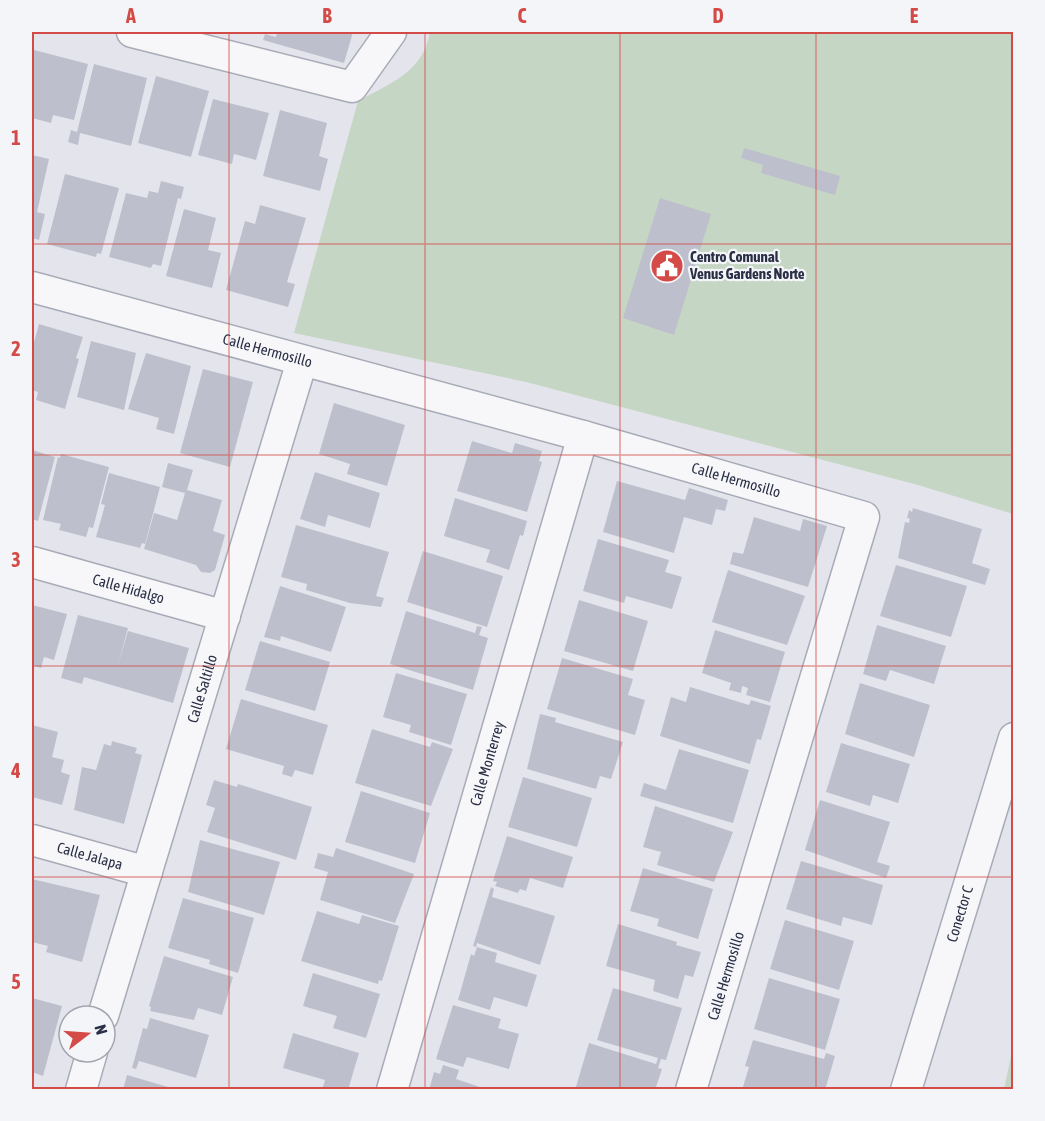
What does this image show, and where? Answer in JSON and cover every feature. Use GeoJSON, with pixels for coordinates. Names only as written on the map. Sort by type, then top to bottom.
{"type":"FeatureCollection","features":[{"type":"Feature","properties":{"kind":"street"},"geometry":{"type":"LineString","coordinates":[[132,32],[352,87],[391,32]]}},
{"type":"Feature","properties":{"kind":"street","name":"Calle Hermosillo"},"geometry":{"type":"LineString","coordinates":[[32,287],[583,436],[864,517],[692,1089]]}},
{"type":"Feature","properties":{"kind":"street","name":"Calle Saltillo"},"geometry":{"type":"LineString","coordinates":[[107,1004],[303,361]]}},
{"type":"Feature","properties":{"kind":"street","name":"Calle Monterrey"},"geometry":{"type":"LineString","coordinates":[[392,1089],[583,436]]}},
{"type":"Feature","properties":{"kind":"street","name":"Calle Hidalgo"},"geometry":{"type":"LineString","coordinates":[[32,562],[225,616]]}},
{"type":"Feature","properties":{"kind":"street","name":"Conector C"},"geometry":{"type":"LineString","coordinates":[[906,1089],[1014,738]]}},
{"type":"Feature","properties":{"kind":"street","name":"Calle Jalapa"},"geometry":{"type":"LineString","coordinates":[[32,840],[147,872]]}},
{"type":"Feature","properties":{"kind":"street"},"geometry":{"type":"LineString","coordinates":[[81,1089],[88,1064]]}},
{"type":"Feature","properties":{"kind":"green space"},"geometry":{"type":"Polygon","coordinates":[[[430,32],[1013,32],[1013,514],[918,485],[526,382],[294,333],[358,101],[393,82],[413,67],[426,46],[430,32]]]}},
{"type":"Feature","properties":{"kind":"green space"},"geometry":{"type":"Polygon","coordinates":[[[1013,1047],[1013,1089],[1004,1089],[1013,1047]]]}},
{"type":"Feature","properties":{"kind":"building"},"geometry":{"type":"Polygon","coordinates":[[[277,32],[353,32],[344,63],[263,40],[265,34],[276,37],[277,32]]]}},
{"type":"Feature","properties":{"kind":"building"},"geometry":{"type":"Polygon","coordinates":[[[34,50],[88,64],[74,120],[53,115],[51,123],[32,118],[34,50]]]}},
{"type":"Feature","properties":{"kind":"building"},"geometry":{"type":"Polygon","coordinates":[[[94,64],[147,78],[131,146],[80,133],[78,145],[68,142],[71,130],[77,132],[94,64]]]}},
{"type":"Feature","properties":{"kind":"building"},"geometry":{"type":"Polygon","coordinates":[[[156,76],[209,91],[191,157],[138,143],[156,76]]]}},
{"type":"Feature","properties":{"kind":"building"},"geometry":{"type":"Polygon","coordinates":[[[213,99],[269,113],[256,160],[234,154],[232,164],[198,155],[213,99]]]}},
{"type":"Feature","properties":{"kind":"building"},"geometry":{"type":"Polygon","coordinates":[[[280,110],[327,123],[319,156],[328,159],[320,191],[263,176],[280,110]]]}},
{"type":"Feature","properties":{"kind":"building"},"geometry":{"type":"Polygon","coordinates":[[[744,148],[840,176],[835,195],[761,173],[763,165],[741,158],[744,148]]]}},
{"type":"Feature","properties":{"kind":"building"},"geometry":{"type":"Polygon","coordinates":[[[32,155],[49,159],[37,212],[45,214],[39,240],[32,238],[32,155]]]}},
{"type":"Feature","properties":{"kind":"building"},"geometry":{"type":"Polygon","coordinates":[[[65,174],[119,188],[101,254],[97,253],[96,257],[47,244],[65,174]]]}},
{"type":"Feature","properties":{"kind":"building"},"geometry":{"type":"Polygon","coordinates":[[[161,181],[184,187],[181,199],[178,198],[161,266],[153,264],[151,268],[109,257],[126,193],[147,198],[149,191],[158,193],[161,181]]]}},
{"type":"Feature","properties":{"kind":"building","name":"Centro Comunal Venus Gardens Norte"},"geometry":{"type":"Polygon","coordinates":[[[660,198],[711,214],[674,335],[623,318],[660,198]]]}},
{"type":"Feature","properties":{"kind":"building"},"geometry":{"type":"Polygon","coordinates":[[[260,205],[306,218],[287,282],[295,284],[288,307],[226,290],[245,221],[255,224],[260,205]]]}},
{"type":"Feature","properties":{"kind":"building"},"geometry":{"type":"Polygon","coordinates":[[[184,209],[216,218],[208,250],[221,253],[212,288],[166,276],[184,209]]]}},
{"type":"Feature","properties":{"kind":"building"},"geometry":{"type":"Polygon","coordinates":[[[39,324],[83,337],[65,409],[36,400],[38,392],[32,390],[32,350],[39,324]]]}},
{"type":"Feature","properties":{"kind":"building"},"geometry":{"type":"Polygon","coordinates":[[[91,341],[136,353],[124,410],[77,397],[91,341]]]}},
{"type":"Feature","properties":{"kind":"building"},"geometry":{"type":"Polygon","coordinates":[[[146,353],[191,366],[174,434],[156,429],[159,418],[128,409],[146,353]]]}},
{"type":"Feature","properties":{"kind":"building"},"geometry":{"type":"Polygon","coordinates":[[[203,369],[253,382],[230,467],[180,453],[203,369]]]}},
{"type":"Feature","properties":{"kind":"building"},"geometry":{"type":"Polygon","coordinates":[[[334,403],[405,425],[387,486],[347,474],[350,464],[319,454],[334,403]]]}},
{"type":"Feature","properties":{"kind":"building"},"geometry":{"type":"Polygon","coordinates":[[[472,441],[512,453],[515,443],[542,451],[539,461],[542,462],[527,512],[457,491],[472,441]]]}},
{"type":"Feature","properties":{"kind":"building"},"geometry":{"type":"Polygon","coordinates":[[[32,450],[55,457],[38,521],[32,519],[32,450]]]}},
{"type":"Feature","properties":{"kind":"building"},"geometry":{"type":"Polygon","coordinates":[[[61,454],[109,467],[93,528],[89,527],[86,537],[59,530],[61,524],[43,520],[58,457],[60,458],[61,454]]]}},
{"type":"Feature","properties":{"kind":"building"},"geometry":{"type":"Polygon","coordinates":[[[168,463],[193,470],[187,490],[222,500],[213,531],[225,535],[215,570],[210,573],[201,572],[196,565],[144,549],[154,513],[177,520],[185,493],[162,487],[168,463]]]}},
{"type":"Feature","properties":{"kind":"building"},"geometry":{"type":"Polygon","coordinates":[[[315,472],[380,493],[370,528],[328,515],[325,527],[300,519],[315,472]]]}},
{"type":"Feature","properties":{"kind":"building"},"geometry":{"type":"Polygon","coordinates":[[[109,473],[160,487],[145,544],[142,543],[140,548],[96,537],[105,505],[101,504],[109,473]]]}},
{"type":"Feature","properties":{"kind":"building"},"geometry":{"type":"Polygon","coordinates":[[[617,481],[685,500],[689,488],[728,500],[725,511],[716,509],[712,525],[684,517],[674,553],[603,532],[617,481]]]}},
{"type":"Feature","properties":{"kind":"building"},"geometry":{"type":"Polygon","coordinates":[[[455,498],[527,521],[509,570],[486,562],[490,550],[444,536],[455,498]]]}},
{"type":"Feature","properties":{"kind":"building"},"geometry":{"type":"Polygon","coordinates":[[[913,508],[982,529],[972,563],[990,569],[985,585],[898,558],[905,522],[909,523],[910,519],[907,518],[909,510],[912,512],[913,508]]]}},
{"type":"Feature","properties":{"kind":"building"},"geometry":{"type":"Polygon","coordinates":[[[754,517],[800,531],[803,519],[827,526],[808,587],[730,564],[733,552],[743,554],[754,517]]]}},
{"type":"Feature","properties":{"kind":"building"},"geometry":{"type":"Polygon","coordinates":[[[296,525],[389,552],[376,596],[384,598],[381,607],[350,603],[306,590],[307,584],[281,577],[296,525]]]}},
{"type":"Feature","properties":{"kind":"building"},"geometry":{"type":"Polygon","coordinates":[[[598,539],[669,560],[665,572],[682,577],[672,609],[626,596],[624,603],[583,591],[598,539]]]}},
{"type":"Feature","properties":{"kind":"building"},"geometry":{"type":"Polygon","coordinates":[[[423,551],[503,576],[487,627],[407,602],[423,551]]]}},
{"type":"Feature","properties":{"kind":"building"},"geometry":{"type":"Polygon","coordinates":[[[896,565],[967,586],[951,637],[880,616],[896,565]]]}},
{"type":"Feature","properties":{"kind":"building"},"geometry":{"type":"Polygon","coordinates":[[[728,570],[805,596],[787,645],[712,622],[728,570]]]}},
{"type":"Feature","properties":{"kind":"building"},"geometry":{"type":"Polygon","coordinates":[[[280,586],[346,607],[331,652],[281,636],[280,641],[264,637],[280,586]]]}},
{"type":"Feature","properties":{"kind":"building"},"geometry":{"type":"Polygon","coordinates":[[[579,600],[648,621],[633,671],[564,651],[579,600]]]}},
{"type":"Feature","properties":{"kind":"building"},"geometry":{"type":"Polygon","coordinates":[[[32,605],[67,614],[54,660],[44,657],[41,668],[32,665],[32,605]]]}},
{"type":"Feature","properties":{"kind":"building"},"geometry":{"type":"Polygon","coordinates":[[[406,611],[475,633],[477,626],[482,627],[479,635],[488,638],[473,690],[390,664],[406,611]]]}},
{"type":"Feature","properties":{"kind":"building"},"geometry":{"type":"Polygon","coordinates":[[[78,615],[128,628],[118,665],[128,631],[189,648],[173,703],[84,677],[82,684],[61,678],[78,615]]]}},
{"type":"Feature","properties":{"kind":"building"},"geometry":{"type":"Polygon","coordinates":[[[877,625],[946,646],[934,684],[890,670],[886,681],[863,674],[877,625]]]}},
{"type":"Feature","properties":{"kind":"building"},"geometry":{"type":"Polygon","coordinates":[[[715,630],[785,652],[770,702],[746,695],[748,688],[742,686],[741,693],[729,690],[731,683],[702,673],[715,630]]]}},
{"type":"Feature","properties":{"kind":"building"},"geometry":{"type":"Polygon","coordinates":[[[260,641],[330,662],[315,711],[245,690],[260,641]]]}},
{"type":"Feature","properties":{"kind":"building"},"geometry":{"type":"Polygon","coordinates":[[[562,658],[633,679],[628,695],[645,700],[635,735],[547,709],[562,658]]]}},
{"type":"Feature","properties":{"kind":"building"},"geometry":{"type":"Polygon","coordinates":[[[396,673],[467,694],[451,745],[409,732],[411,725],[383,717],[396,673]]]}},
{"type":"Feature","properties":{"kind":"building"},"geometry":{"type":"Polygon","coordinates":[[[860,683],[930,705],[914,757],[845,734],[860,683]]]}},
{"type":"Feature","properties":{"kind":"building"},"geometry":{"type":"Polygon","coordinates":[[[690,687],[749,705],[751,700],[771,706],[761,740],[757,739],[750,764],[660,736],[671,697],[686,702],[690,687]]]}},
{"type":"Feature","properties":{"kind":"building"},"geometry":{"type":"Polygon","coordinates":[[[241,699],[328,725],[313,775],[295,770],[292,777],[282,774],[284,766],[226,749],[241,699]]]}},
{"type":"Feature","properties":{"kind":"building"},"geometry":{"type":"Polygon","coordinates":[[[540,714],[556,718],[555,722],[623,742],[611,779],[600,776],[596,789],[527,769],[540,714]]]}},
{"type":"Feature","properties":{"kind":"building"},"geometry":{"type":"Polygon","coordinates":[[[32,725],[58,732],[52,757],[64,760],[61,772],[70,775],[62,805],[32,797],[32,725]]]}},
{"type":"Feature","properties":{"kind":"building"},"geometry":{"type":"Polygon","coordinates":[[[372,729],[430,747],[432,742],[453,749],[431,806],[355,783],[372,729]]]}},
{"type":"Feature","properties":{"kind":"building"},"geometry":{"type":"Polygon","coordinates":[[[112,741],[137,748],[135,753],[142,755],[124,824],[74,810],[82,767],[96,770],[104,744],[111,746],[112,741]]]}},
{"type":"Feature","properties":{"kind":"building"},"geometry":{"type":"Polygon","coordinates":[[[841,743],[910,764],[898,803],[873,795],[870,806],[826,792],[841,743]]]}},
{"type":"Feature","properties":{"kind":"building"},"geometry":{"type":"Polygon","coordinates":[[[679,749],[749,770],[733,823],[640,796],[644,783],[666,790],[679,749]]]}},
{"type":"Feature","properties":{"kind":"building"},"geometry":{"type":"Polygon","coordinates":[[[523,777],[592,798],[577,847],[508,827],[523,777]]]}},
{"type":"Feature","properties":{"kind":"building"},"geometry":{"type":"Polygon","coordinates":[[[214,780],[237,787],[238,784],[312,807],[296,860],[207,832],[215,808],[206,805],[214,780]]]}},
{"type":"Feature","properties":{"kind":"building"},"geometry":{"type":"Polygon","coordinates":[[[361,791],[430,813],[415,863],[345,842],[361,791]]]}},
{"type":"Feature","properties":{"kind":"building"},"geometry":{"type":"Polygon","coordinates":[[[820,800],[890,822],[877,862],[890,866],[886,878],[805,850],[820,800]]]}},
{"type":"Feature","properties":{"kind":"building"},"geometry":{"type":"Polygon","coordinates":[[[655,806],[733,832],[714,882],[657,865],[661,852],[643,847],[655,806]]]}},
{"type":"Feature","properties":{"kind":"building"},"geometry":{"type":"Polygon","coordinates":[[[507,836],[573,857],[563,888],[530,878],[526,891],[520,889],[518,893],[495,886],[497,882],[493,881],[507,836]]]}},
{"type":"Feature","properties":{"kind":"building"},"geometry":{"type":"Polygon","coordinates":[[[200,840],[280,862],[264,915],[188,892],[200,840]]]}},
{"type":"Feature","properties":{"kind":"building"},"geometry":{"type":"Polygon","coordinates":[[[336,848],[414,874],[395,923],[320,900],[328,872],[314,868],[318,853],[333,857],[336,848]]]}},
{"type":"Feature","properties":{"kind":"building"},"geometry":{"type":"Polygon","coordinates":[[[801,861],[883,885],[872,925],[843,917],[841,926],[786,909],[801,861]]]}},
{"type":"Feature","properties":{"kind":"building"},"geometry":{"type":"Polygon","coordinates":[[[643,868],[713,889],[698,939],[657,926],[659,919],[630,911],[643,868]]]}},
{"type":"Feature","properties":{"kind":"building"},"geometry":{"type":"Polygon","coordinates":[[[32,879],[100,895],[82,962],[46,952],[48,946],[32,942],[32,879]]]}},
{"type":"Feature","properties":{"kind":"building"},"geometry":{"type":"Polygon","coordinates":[[[491,887],[494,889],[492,897],[555,916],[540,965],[477,943],[476,947],[473,946],[491,887]]]}},
{"type":"Feature","properties":{"kind":"building"},"geometry":{"type":"Polygon","coordinates":[[[183,898],[254,918],[238,973],[209,964],[210,960],[168,948],[183,898]]]}},
{"type":"Feature","properties":{"kind":"building"},"geometry":{"type":"Polygon","coordinates":[[[317,911],[359,924],[362,915],[399,926],[382,981],[379,980],[378,984],[301,961],[317,911]]]}},
{"type":"Feature","properties":{"kind":"building"},"geometry":{"type":"Polygon","coordinates":[[[785,920],[854,941],[839,990],[770,969],[785,920]]]}},
{"type":"Feature","properties":{"kind":"building"},"geometry":{"type":"Polygon","coordinates":[[[618,924],[677,942],[676,945],[701,952],[693,977],[685,975],[678,999],[653,991],[655,980],[606,966],[618,924]]]}},
{"type":"Feature","properties":{"kind":"building"},"geometry":{"type":"Polygon","coordinates":[[[477,947],[497,953],[495,962],[537,975],[527,1007],[494,997],[490,1010],[458,1000],[471,954],[474,956],[477,947]]]}},
{"type":"Feature","properties":{"kind":"building"},"geometry":{"type":"Polygon","coordinates":[[[164,956],[233,977],[222,1015],[198,1008],[194,1020],[150,1011],[149,1006],[164,956]]]}},
{"type":"Feature","properties":{"kind":"building"},"geometry":{"type":"Polygon","coordinates":[[[313,973],[380,994],[366,1038],[333,1028],[337,1016],[303,1006],[313,973]]]}},
{"type":"Feature","properties":{"kind":"building"},"geometry":{"type":"Polygon","coordinates":[[[769,978],[840,999],[825,1050],[754,1029],[769,978]]]}},
{"type":"Feature","properties":{"kind":"building"},"geometry":{"type":"Polygon","coordinates":[[[613,988],[682,1008],[666,1060],[661,1059],[658,1068],[662,1069],[655,1090],[575,1090],[589,1043],[656,1064],[658,1058],[597,1040],[613,988]]]}},
{"type":"Feature","properties":{"kind":"building"},"geometry":{"type":"Polygon","coordinates":[[[32,998],[57,1005],[57,1024],[43,1076],[32,1072],[32,998]]]}},
{"type":"Feature","properties":{"kind":"building"},"geometry":{"type":"Polygon","coordinates":[[[453,1005],[501,1019],[498,1028],[519,1034],[509,1069],[467,1057],[463,1067],[436,1059],[453,1005]]]}},
{"type":"Feature","properties":{"kind":"building"},"geometry":{"type":"Polygon","coordinates":[[[150,1018],[209,1035],[196,1078],[139,1061],[136,1069],[132,1068],[143,1028],[147,1029],[150,1018]]]}},
{"type":"Feature","properties":{"kind":"building"},"geometry":{"type":"Polygon","coordinates":[[[293,1033],[359,1053],[348,1090],[322,1090],[325,1080],[283,1068],[293,1033]]]}},
{"type":"Feature","properties":{"kind":"building"},"geometry":{"type":"Polygon","coordinates":[[[753,1040],[824,1059],[826,1053],[835,1056],[825,1090],[742,1090],[749,1067],[745,1066],[753,1040]]]}},
{"type":"Feature","properties":{"kind":"building"},"geometry":{"type":"Polygon","coordinates":[[[443,1065],[459,1070],[456,1079],[489,1090],[429,1090],[434,1072],[440,1074],[443,1065]]]}},
{"type":"Feature","properties":{"kind":"building"},"geometry":{"type":"Polygon","coordinates":[[[127,1075],[175,1089],[175,1090],[123,1090],[127,1075]]]}},
{"type":"Feature","properties":{"kind":"place","name":"Centro Comunal Venus Gardens Norte"},"geometry":{"type":"Point","coordinates":[667,266]}}]}
